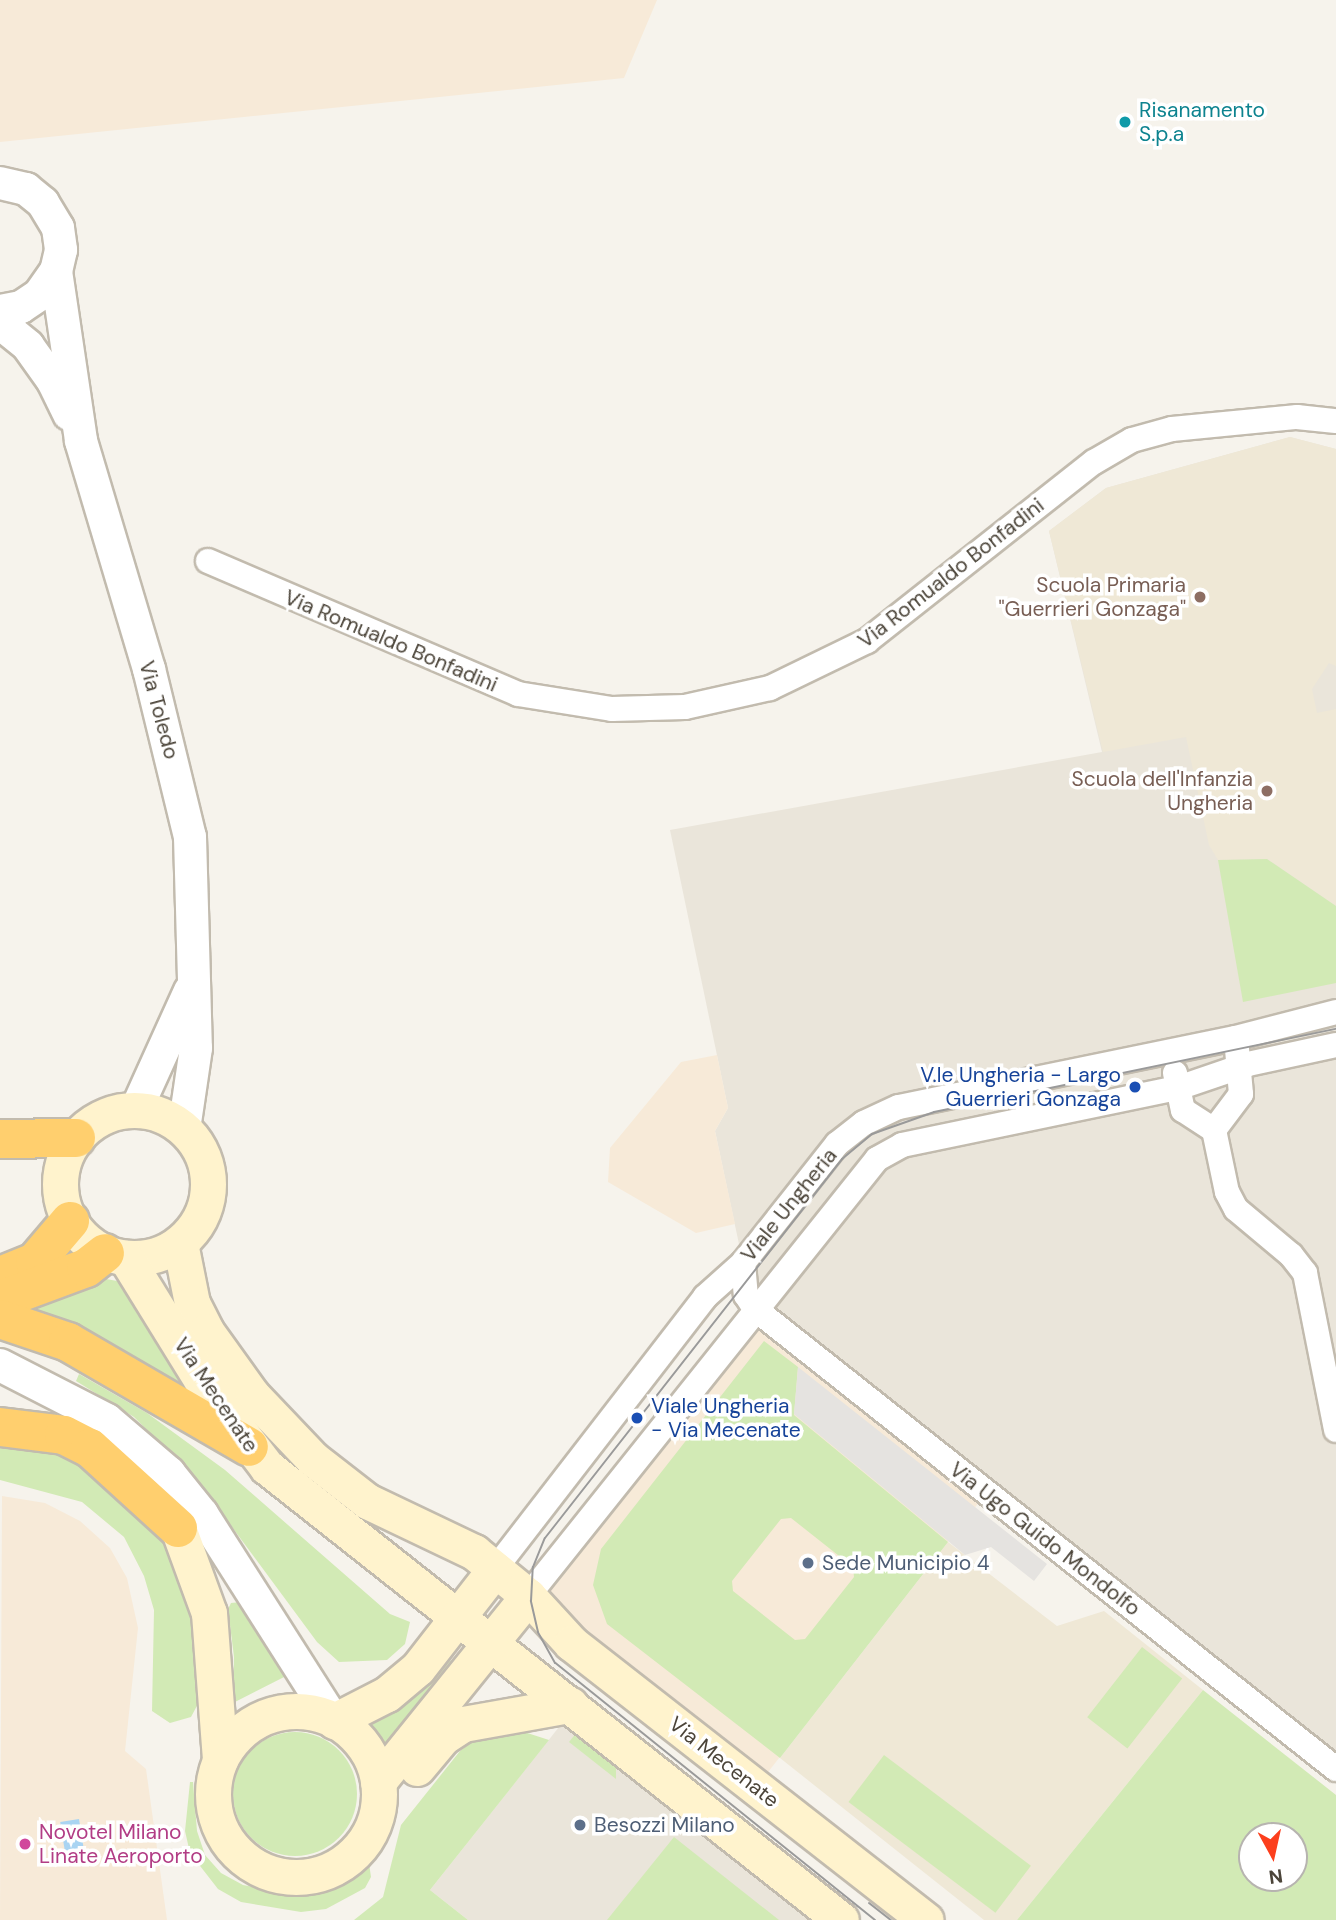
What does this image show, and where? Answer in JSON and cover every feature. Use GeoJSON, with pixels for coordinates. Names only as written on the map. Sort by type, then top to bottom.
{"type":"FeatureCollection","features":[{"type":"Feature","properties":{"kind":"highway"},"geometry":{"type":"LineString","coordinates":[[0,1139],[76,1138]]}},
{"type":"Feature","properties":{"kind":"highway"},"geometry":{"type":"LineString","coordinates":[[0,1276],[35,1262],[69,1221]]}},
{"type":"Feature","properties":{"kind":"highway"},"geometry":{"type":"LineString","coordinates":[[0,1300],[115,1255]]}},
{"type":"Feature","properties":{"kind":"highway"},"geometry":{"type":"LineString","coordinates":[[0,1320],[68,1342],[250,1447]]}},
{"type":"Feature","properties":{"kind":"highway"},"geometry":{"type":"LineString","coordinates":[[0,1427],[64,1435],[90,1448],[178,1528]]}},
{"type":"Feature","properties":{"kind":"main road"},"geometry":{"type":"LineString","coordinates":[[69,1221],[60,1182],[64,1159],[76,1138],[103,1116],[136,1110],[162,1115],[184,1129],[202,1153],[209,1190],[200,1220],[180,1243],[145,1258],[115,1255]]}},
{"type":"Feature","properties":{"kind":"main road","name":"Via Mecenate"},"geometry":{"type":"LineString","coordinates":[[69,1221],[81,1237],[115,1255],[205,1386],[267,1467],[841,1920]]}},
{"type":"Feature","properties":{"kind":"main road","name":"Via Mecenate"},"geometry":{"type":"LineString","coordinates":[[180,1243],[192,1303],[206,1331],[253,1395],[313,1459],[367,1501],[474,1552],[528,1596],[571,1643],[926,1920]]}},
{"type":"Feature","properties":{"kind":"main road"},"geometry":{"type":"LineString","coordinates":[[178,1528],[209,1613],[220,1760],[213,1790],[219,1825],[243,1858],[270,1873],[301,1877],[331,1870],[362,1844],[376,1816],[452,1730],[473,1720],[570,1705]]}},
{"type":"Feature","properties":{"kind":"main road"},"geometry":{"type":"LineString","coordinates":[[334,1721],[397,1686],[458,1619],[495,1569]]}},
{"type":"Feature","properties":{"kind":"main road"},"geometry":{"type":"LineString","coordinates":[[378,1782],[488,1642],[528,1596]]}},
{"type":"Feature","properties":{"kind":"main road"},"geometry":{"type":"LineString","coordinates":[[220,1760],[238,1735],[264,1718],[304,1712],[334,1721],[364,1747],[378,1782],[376,1816]]}},
{"type":"Feature","properties":{"kind":"street"},"geometry":{"type":"LineString","coordinates":[[4,178],[32,193],[52,215],[61,243],[56,271],[81,440]]}},
{"type":"Feature","properties":{"kind":"street"},"geometry":{"type":"LineString","coordinates":[[0,311],[34,300],[56,271]]}},
{"type":"Feature","properties":{"kind":"street"},"geometry":{"type":"LineString","coordinates":[[0,323],[28,346],[53,381],[81,440]]}},
{"type":"Feature","properties":{"kind":"street","name":"Via Romualdo Bonfadini"},"geometry":{"type":"LineString","coordinates":[[208,561],[518,694],[612,709],[685,707],[770,688],[867,641],[1094,462],[1132,440],[1172,429],[1297,417],[1336,421]]}},
{"type":"Feature","properties":{"kind":"street","name":"Via Toledo"},"geometry":{"type":"LineString","coordinates":[[81,440],[149,669],[190,837],[196,946],[192,986]]}},
{"type":"Feature","properties":{"kind":"street"},"geometry":{"type":"LineString","coordinates":[[136,1110],[192,986]]}},
{"type":"Feature","properties":{"kind":"street"},"geometry":{"type":"LineString","coordinates":[[184,1129],[196,1048],[192,986]]}},
{"type":"Feature","properties":{"kind":"street","name":"Viale Ungheria"},"geometry":{"type":"LineString","coordinates":[[495,1569],[705,1297],[743,1263],[837,1144],[899,1107],[1235,1038],[1336,1012]]}},
{"type":"Feature","properties":{"kind":"street"},"geometry":{"type":"LineString","coordinates":[[1214,1130],[1241,1094],[1241,1066],[1235,1038]]}},
{"type":"Feature","properties":{"kind":"street","name":"Viale Ungheria"},"geometry":{"type":"LineString","coordinates":[[528,1596],[877,1159],[902,1144],[1178,1088],[1241,1066],[1336,1045]]}},
{"type":"Feature","properties":{"kind":"street"},"geometry":{"type":"LineString","coordinates":[[1170,1052],[1183,1110],[1214,1130],[1230,1201],[1244,1218],[1291,1255],[1305,1273],[1336,1430]]}},
{"type":"Feature","properties":{"kind":"street"},"geometry":{"type":"LineString","coordinates":[[882,1115],[902,1144]]}},
{"type":"Feature","properties":{"kind":"street"},"geometry":{"type":"LineString","coordinates":[[743,1263],[746,1295],[755,1309]]}},
{"type":"Feature","properties":{"kind":"street","name":"Via Ugo Guido Mondolfo"},"geometry":{"type":"LineString","coordinates":[[755,1309],[1336,1769]]}},
{"type":"Feature","properties":{"kind":"street"},"geometry":{"type":"LineString","coordinates":[[0,1365],[56,1391],[107,1420],[169,1473],[202,1514],[334,1721]]}},
{"type":"Feature","properties":{"kind":"street"},"geometry":{"type":"LineString","coordinates":[[56,1391],[132,1464],[178,1528]]}},
{"type":"Feature","properties":{"kind":"shaded area"},"geometry":{"type":"Polygon","coordinates":[[[0,0],[657,0],[624,78],[0,142],[0,0]]]}},
{"type":"Feature","properties":{"kind":"shaded area"},"geometry":{"type":"Polygon","coordinates":[[[1290,437],[1336,449],[1336,1769],[726,1286],[743,1263],[715,1131],[728,1108],[670,830],[1102,752],[1049,531],[1106,488],[1290,437]]]}},
{"type":"Feature","properties":{"kind":"shaded area","name":"Scuola Primaria \"Guerrieri Gonzaga\""},"geometry":{"type":"Polygon","coordinates":[[[1290,437],[1336,449],[1336,666],[1329,663],[1312,689],[1317,713],[1336,709],[1336,906],[1267,859],[1218,860],[1209,845],[1186,737],[1103,752],[1049,531],[1106,488],[1290,437]]]}},
{"type":"Feature","properties":{"kind":"shaded area"},"geometry":{"type":"Polygon","coordinates":[[[717,1055],[728,1108],[715,1131],[735,1224],[696,1233],[608,1182],[610,1148],[681,1062],[717,1055]]]}},
{"type":"Feature","properties":{"kind":"shaded area"},"geometry":{"type":"Polygon","coordinates":[[[755,1313],[986,1493],[764,1778],[533,1597],[755,1313]]]}},
{"type":"Feature","properties":{"kind":"shaded area"},"geometry":{"type":"Polygon","coordinates":[[[798,1367],[1047,1564],[1034,1581],[991,1547],[965,1555],[794,1414],[798,1367]]]}},
{"type":"Feature","properties":{"kind":"shaded area"},"geometry":{"type":"Polygon","coordinates":[[[2,1496],[45,1503],[80,1521],[110,1548],[127,1578],[138,1628],[125,1751],[146,1769],[167,1920],[0,1920],[2,1496]]]}},
{"type":"Feature","properties":{"kind":"shaded area"},"geometry":{"type":"Polygon","coordinates":[[[948,1542],[1057,1626],[1104,1611],[1203,1690],[1017,1920],[984,1920],[780,1758],[948,1542]]]}},
{"type":"Feature","properties":{"kind":"shaded area"},"geometry":{"type":"Polygon","coordinates":[[[574,1708],[841,1920],[468,1920],[430,1890],[574,1708]]]}},
{"type":"Feature","properties":{"kind":"green space"},"geometry":{"type":"Polygon","coordinates":[[[1267,859],[1336,906],[1336,983],[1243,1002],[1218,860],[1267,859]]]}},
{"type":"Feature","properties":{"kind":"green space"},"geometry":{"type":"Polygon","coordinates":[[[90,1276],[117,1281],[137,1299],[217,1415],[17,1308],[90,1276]]]}},
{"type":"Feature","properties":{"kind":"green space"},"geometry":{"type":"Polygon","coordinates":[[[764,1341],[798,1367],[794,1415],[948,1542],[780,1758],[607,1624],[593,1585],[601,1549],[764,1341]],[[791,1518],[781,1519],[732,1581],[733,1591],[795,1640],[805,1639],[854,1577],[853,1567],[791,1518]]]}},
{"type":"Feature","properties":{"kind":"green space"},"geometry":{"type":"Polygon","coordinates":[[[79,1374],[147,1413],[225,1470],[390,1614],[410,1622],[405,1644],[387,1660],[339,1662],[317,1642],[198,1481],[134,1417],[76,1381],[79,1374]]]}},
{"type":"Feature","properties":{"kind":"green space"},"geometry":{"type":"Polygon","coordinates":[[[0,1442],[66,1449],[164,1541],[192,1606],[199,1702],[191,1717],[170,1723],[152,1711],[154,1610],[144,1576],[124,1537],[82,1502],[0,1480],[0,1442]]]}},
{"type":"Feature","properties":{"kind":"green space"},"geometry":{"type":"Polygon","coordinates":[[[241,1602],[292,1673],[233,1703],[234,1657],[228,1609],[231,1603],[241,1602]]]}},
{"type":"Feature","properties":{"kind":"green space"},"geometry":{"type":"Polygon","coordinates":[[[1142,1647],[1182,1678],[1127,1749],[1087,1717],[1142,1647]]]}},
{"type":"Feature","properties":{"kind":"green space"},"geometry":{"type":"Polygon","coordinates":[[[445,1656],[451,1661],[385,1744],[374,1744],[358,1720],[445,1656]]]}},
{"type":"Feature","properties":{"kind":"green space"},"geometry":{"type":"Polygon","coordinates":[[[1203,1690],[1336,1795],[1336,1920],[1017,1920],[1203,1690]]]}},
{"type":"Feature","properties":{"kind":"green space"},"geometry":{"type":"Polygon","coordinates":[[[518,1730],[549,1740],[430,1890],[468,1920],[354,1920],[383,1897],[401,1825],[460,1751],[477,1738],[518,1730]]]}},
{"type":"Feature","properties":{"kind":"green space"},"geometry":{"type":"Polygon","coordinates":[[[295,1732],[319,1736],[339,1750],[353,1770],[357,1794],[353,1818],[339,1838],[319,1852],[295,1856],[271,1852],[251,1838],[237,1818],[233,1794],[237,1770],[251,1750],[271,1736],[295,1732]]]}},
{"type":"Feature","properties":{"kind":"green space"},"geometry":{"type":"Polygon","coordinates":[[[577,1732],[616,1761],[616,1779],[569,1742],[577,1732]]]}},
{"type":"Feature","properties":{"kind":"green space"},"geometry":{"type":"Polygon","coordinates":[[[884,1755],[1031,1866],[995,1913],[848,1802],[884,1755]]]}},
{"type":"Feature","properties":{"kind":"green space"},"geometry":{"type":"Polygon","coordinates":[[[190,1782],[193,1782],[197,1831],[205,1855],[221,1873],[243,1885],[297,1895],[334,1887],[368,1856],[371,1877],[365,1888],[326,1909],[301,1912],[241,1902],[218,1889],[190,1853],[185,1831],[190,1782]]]}},
{"type":"Feature","properties":{"kind":"green space"},"geometry":{"type":"Polygon","coordinates":[[[674,1837],[779,1920],[607,1920],[674,1837]]]}},
{"type":"Feature","properties":{"kind":"water"},"geometry":{"type":"Polygon","coordinates":[[[79,1819],[85,1856],[66,1859],[60,1822],[79,1819]]]}},
{"type":"Feature","properties":{"kind":"tram line"},"geometry":{"type":"LineString","coordinates":[[875,1920],[555,1663],[538,1632],[531,1601],[533,1567],[545,1538],[842,1159],[872,1134],[934,1112],[1336,1029]]}},
{"type":"Feature","properties":{"kind":"tram line"},"geometry":{"type":"LineString","coordinates":[[869,1903],[891,1920]]}},
{"type":"Feature","properties":{"kind":"place","name":"Risanamento S.p.a"},"geometry":{"type":"Point","coordinates":[1125,122]}},
{"type":"Feature","properties":{"kind":"place","name":"Scuola Primaria \"Guerrieri Gonzaga\""},"geometry":{"type":"Point","coordinates":[1200,597]}},
{"type":"Feature","properties":{"kind":"place","name":"Scuola dell'Infanzia Ungheria"},"geometry":{"type":"Point","coordinates":[1267,791]}},
{"type":"Feature","properties":{"kind":"place","name":"V.le Ungheria - Largo Guerrieri Gonzaga"},"geometry":{"type":"Point","coordinates":[1135,1087]}},
{"type":"Feature","properties":{"kind":"place","name":"Viale Ungheria - Via Mecenate"},"geometry":{"type":"Point","coordinates":[637,1418]}},
{"type":"Feature","properties":{"kind":"place","name":"Sede Municipio 4"},"geometry":{"type":"Point","coordinates":[808,1563]}},
{"type":"Feature","properties":{"kind":"place","name":"Besozzi Milano"},"geometry":{"type":"Point","coordinates":[580,1825]}},
{"type":"Feature","properties":{"kind":"place","name":"Novotel Milano Linate Aeroporto"},"geometry":{"type":"Point","coordinates":[25,1844]}}]}
